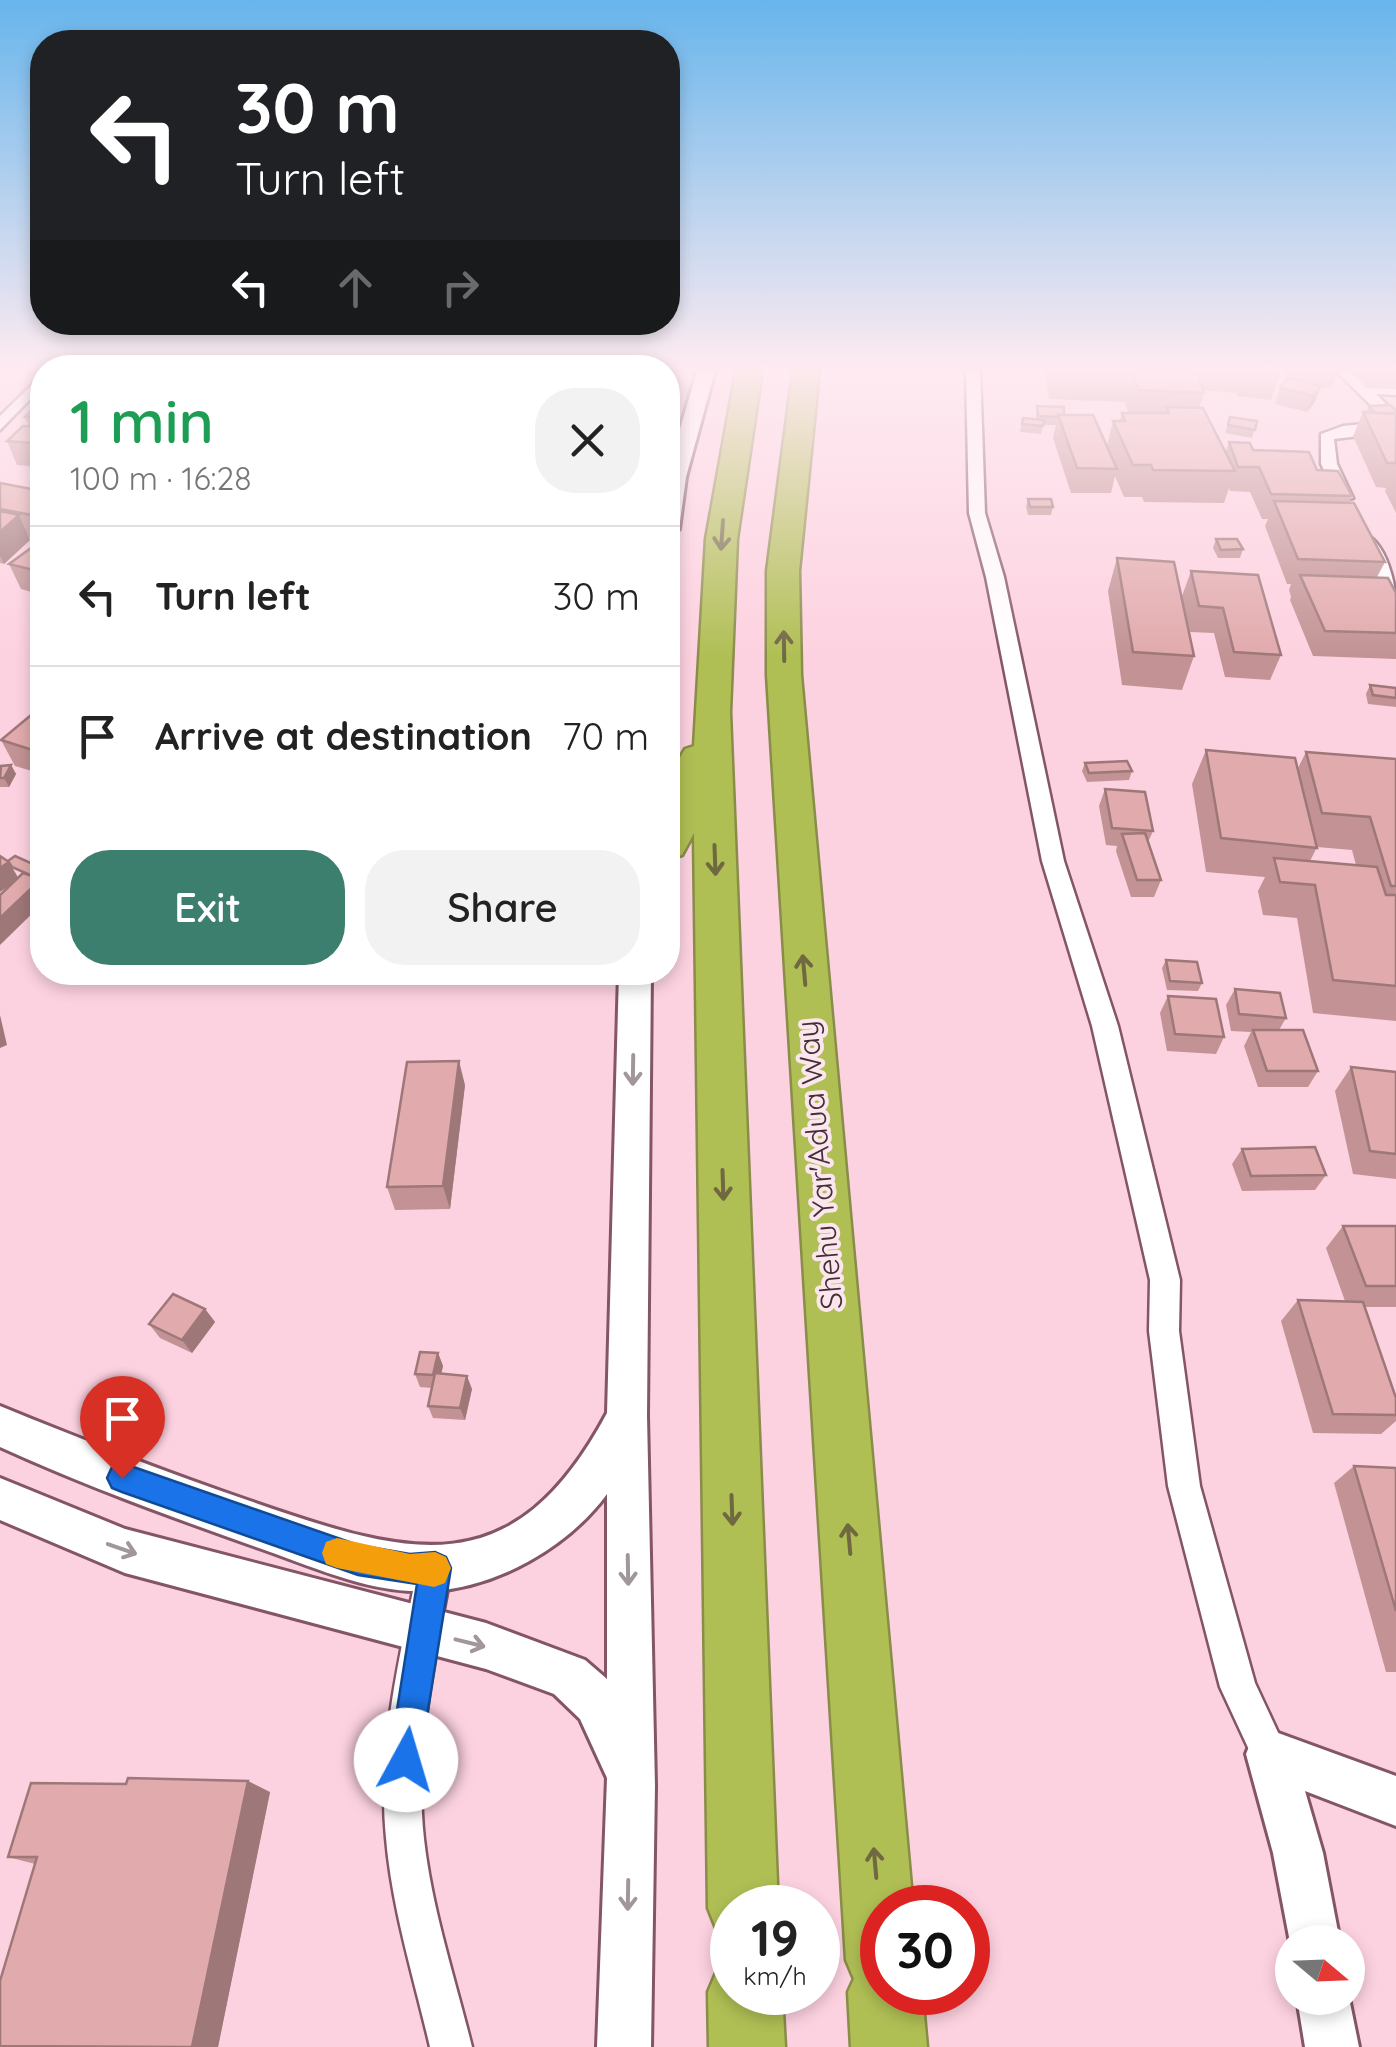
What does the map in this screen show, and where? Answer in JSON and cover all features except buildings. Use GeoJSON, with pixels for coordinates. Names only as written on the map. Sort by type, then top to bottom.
{"type":"FeatureCollection","features":[{"type":"Feature","properties":{"kind":"highway"},"geometry":{"type":"LineString","coordinates":[[730,467],[724,512],[713,810],[742,1885]]}},
{"type":"Feature","properties":{"kind":"highway","name":"Shehu Yar'Adua Way"},"geometry":{"type":"LineString","coordinates":[[795,467],[783,571],[784,675],[876,1885]]}},
{"type":"Feature","properties":{"kind":"highway"},"geometry":{"type":"LineString","coordinates":[[680,822],[715,697]]}},
{"type":"Feature","properties":{"kind":"highway"},"geometry":{"type":"LineString","coordinates":[[746,2015],[747,2047]]}},
{"type":"Feature","properties":{"kind":"highway"},"geometry":{"type":"LineString","coordinates":[[887,2015],[890,2047]]}},
{"type":"Feature","properties":{"kind":"street"},"geometry":{"type":"LineString","coordinates":[[976,467],[977,513],[995,576],[1053,862],[1105,1026],[1138,1154],[1164,1280],[1164,1331],[1184,1486],[1238,1687],[1270,1754],[1298,1853],[1311,1925]]}},
{"type":"Feature","properties":{"kind":"street"},"geometry":{"type":"LineString","coordinates":[[1330,467],[1396,602]]}},
{"type":"Feature","properties":{"kind":"street"},"geometry":{"type":"LineString","coordinates":[[624,2047],[631,1786],[627,1416],[635,985]]}},
{"type":"Feature","properties":{"kind":"street"},"geometry":{"type":"LineString","coordinates":[[0,1426],[157,1492],[358,1560],[410,1569],[460,1566],[508,1550],[550,1522],[584,1490],[627,1416]]}},
{"type":"Feature","properties":{"kind":"street"},"geometry":{"type":"LineString","coordinates":[[0,1499],[125,1552],[486,1646],[569,1676],[598,1702],[616,1737],[631,1786]]}},
{"type":"Feature","properties":{"kind":"street"},"geometry":{"type":"LineString","coordinates":[[435,1568],[407,1733],[403,1814],[416,1897],[451,2047]]}},
{"type":"Feature","properties":{"kind":"street"},"geometry":{"type":"LineString","coordinates":[[1270,1754],[1396,1801]]}},
{"type":"Feature","properties":{"kind":"street"},"geometry":{"type":"LineString","coordinates":[[1326,2015],[1332,2047]]}},
{"type":"Feature","properties":{"kind":"slow traffic"},"geometry":{"type":"LineString","coordinates":[[337,1553],[410,1569],[435,1568],[434,1572]]}},
{"type":"Feature","properties":{"kind":"route"},"geometry":{"type":"LineString","coordinates":[[122,1478],[358,1560],[410,1569],[435,1568],[407,1733],[406,1760]]}}]}
